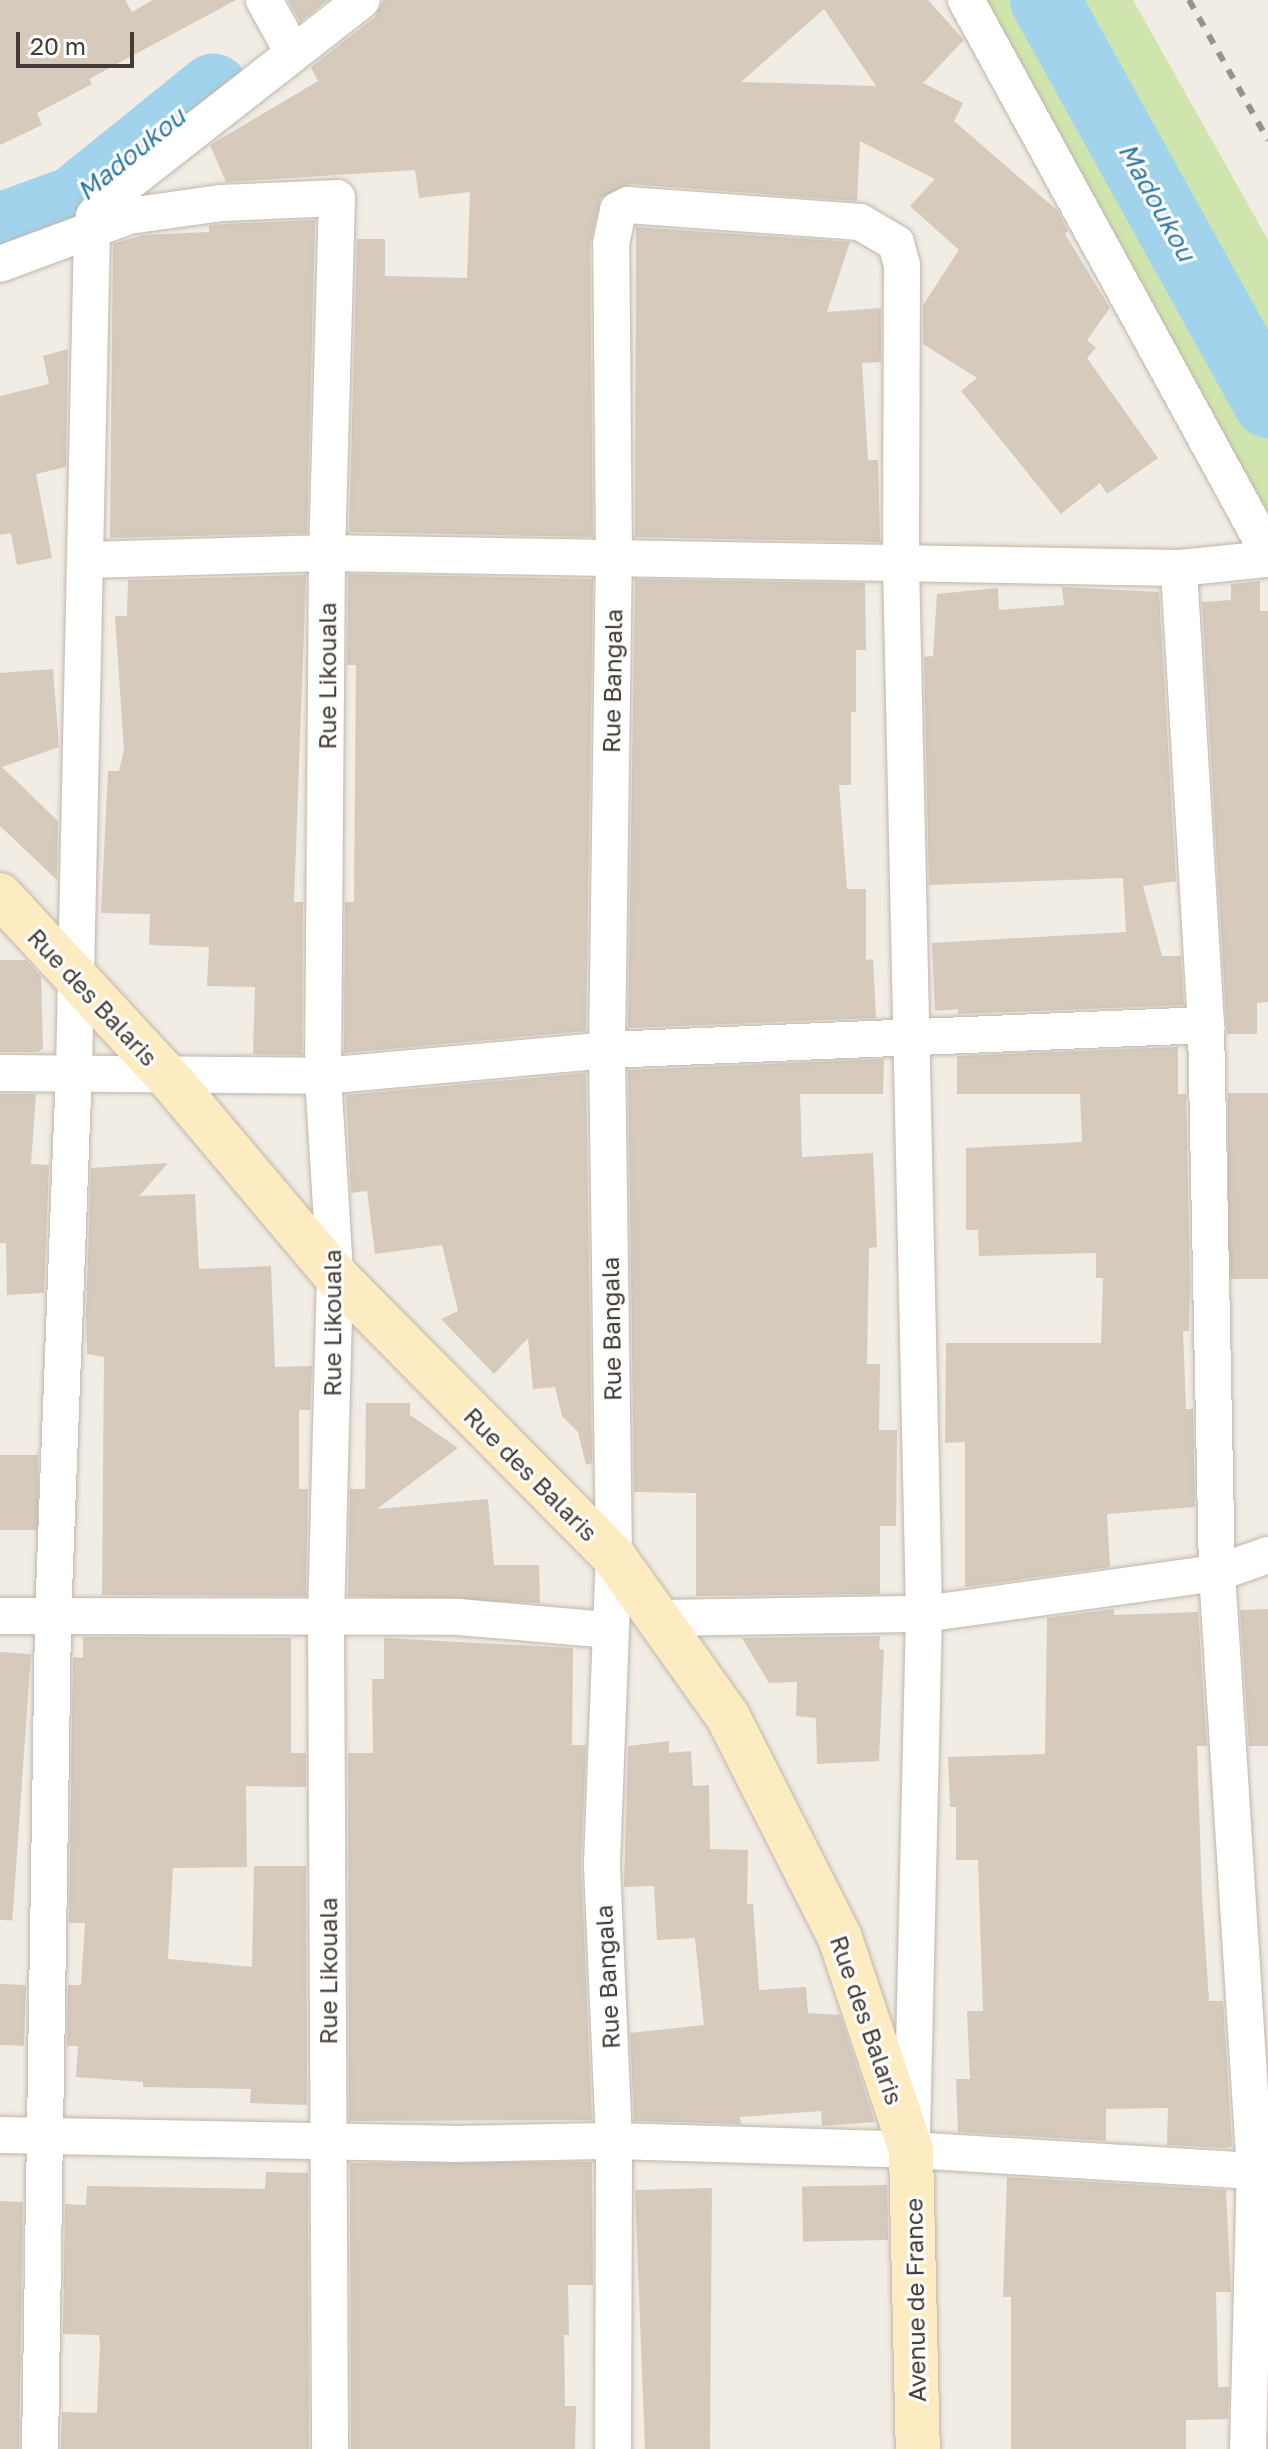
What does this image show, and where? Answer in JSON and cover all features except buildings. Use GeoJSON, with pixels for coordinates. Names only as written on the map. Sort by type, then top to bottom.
{"type":"FeatureCollection","features":[{"type":"Feature","properties":{"kind":"main road","name":"Rue des Balaris"},"geometry":{"type":"LineString","coordinates":[[0,895],[74,979],[169,1078],[335,1275],[614,1557],[660,1618],[728,1717],[840,1938],[911,2150]]}},
{"type":"Feature","properties":{"kind":"main road","name":"Avenue de France"},"geometry":{"type":"LineString","coordinates":[[911,2150],[918,2449]]}},
{"type":"Feature","properties":{"kind":"street"},"geometry":{"type":"LineString","coordinates":[[264,0],[293,53]]}},
{"type":"Feature","properties":{"kind":"street"},"geometry":{"type":"LineString","coordinates":[[40,2449],[48,2136],[53,1618],[74,1070],[74,979],[88,560],[92,229],[94,216],[111,196],[362,0]]}},
{"type":"Feature","properties":{"kind":"street"},"geometry":{"type":"LineString","coordinates":[[966,0],[1268,552]]}},
{"type":"Feature","properties":{"kind":"street","name":"Rue Likouala"},"geometry":{"type":"LineString","coordinates":[[92,229],[164,210],[337,198],[327,553],[323,1076],[335,1275],[326,1618],[330,2449]]}},
{"type":"Feature","properties":{"kind":"street","name":"Rue Bangala"},"geometry":{"type":"LineString","coordinates":[[613,2449],[614,2141],[602,1863],[614,1557],[607,1050],[614,561],[611,244],[618,210],[646,205],[860,222],[896,243],[902,265],[901,565]]}},
{"type":"Feature","properties":{"kind":"street"},"geometry":{"type":"LineString","coordinates":[[0,264],[92,229]]}},
{"type":"Feature","properties":{"kind":"street"},"geometry":{"type":"LineString","coordinates":[[88,560],[327,553],[614,561],[1179,568],[1268,559]]}},
{"type":"Feature","properties":{"kind":"street"},"geometry":{"type":"LineString","coordinates":[[901,565],[924,1614],[911,2150]]}},
{"type":"Feature","properties":{"kind":"street"},"geometry":{"type":"LineString","coordinates":[[1179,568],[1206,1025],[1217,1573],[1261,2172],[1248,2449]]}},
{"type":"Feature","properties":{"kind":"street"},"geometry":{"type":"LineString","coordinates":[[0,1073],[74,1070],[169,1078],[323,1076],[607,1050],[1206,1025]]}},
{"type":"Feature","properties":{"kind":"street"},"geometry":{"type":"LineString","coordinates":[[660,1618],[924,1614],[1217,1573],[1268,1555]]}},
{"type":"Feature","properties":{"kind":"street"},"geometry":{"type":"LineString","coordinates":[[0,1616],[459,1617],[609,1630]]}},
{"type":"Feature","properties":{"kind":"street"},"geometry":{"type":"LineString","coordinates":[[0,2135],[329,2138],[451,2144],[614,2141],[911,2150],[1261,2172]]}},
{"type":"Feature","properties":{"kind":"green space"},"geometry":{"type":"Polygon","coordinates":[[[969,0],[1133,0],[1268,240],[1268,552],[969,0]]]}},
{"type":"Feature","properties":{"kind":"waterway","name":"Madoukou"},"geometry":{"type":"LineString","coordinates":[[1045,0],[1268,403]]}},
{"type":"Feature","properties":{"kind":"waterway","name":"Madoukou"},"geometry":{"type":"LineString","coordinates":[[0,228],[74,201],[213,89]]}},
{"type":"Feature","properties":{"kind":"railway"},"geometry":{"type":"LineString","coordinates":[[1189,0],[1268,140]]}}]}
